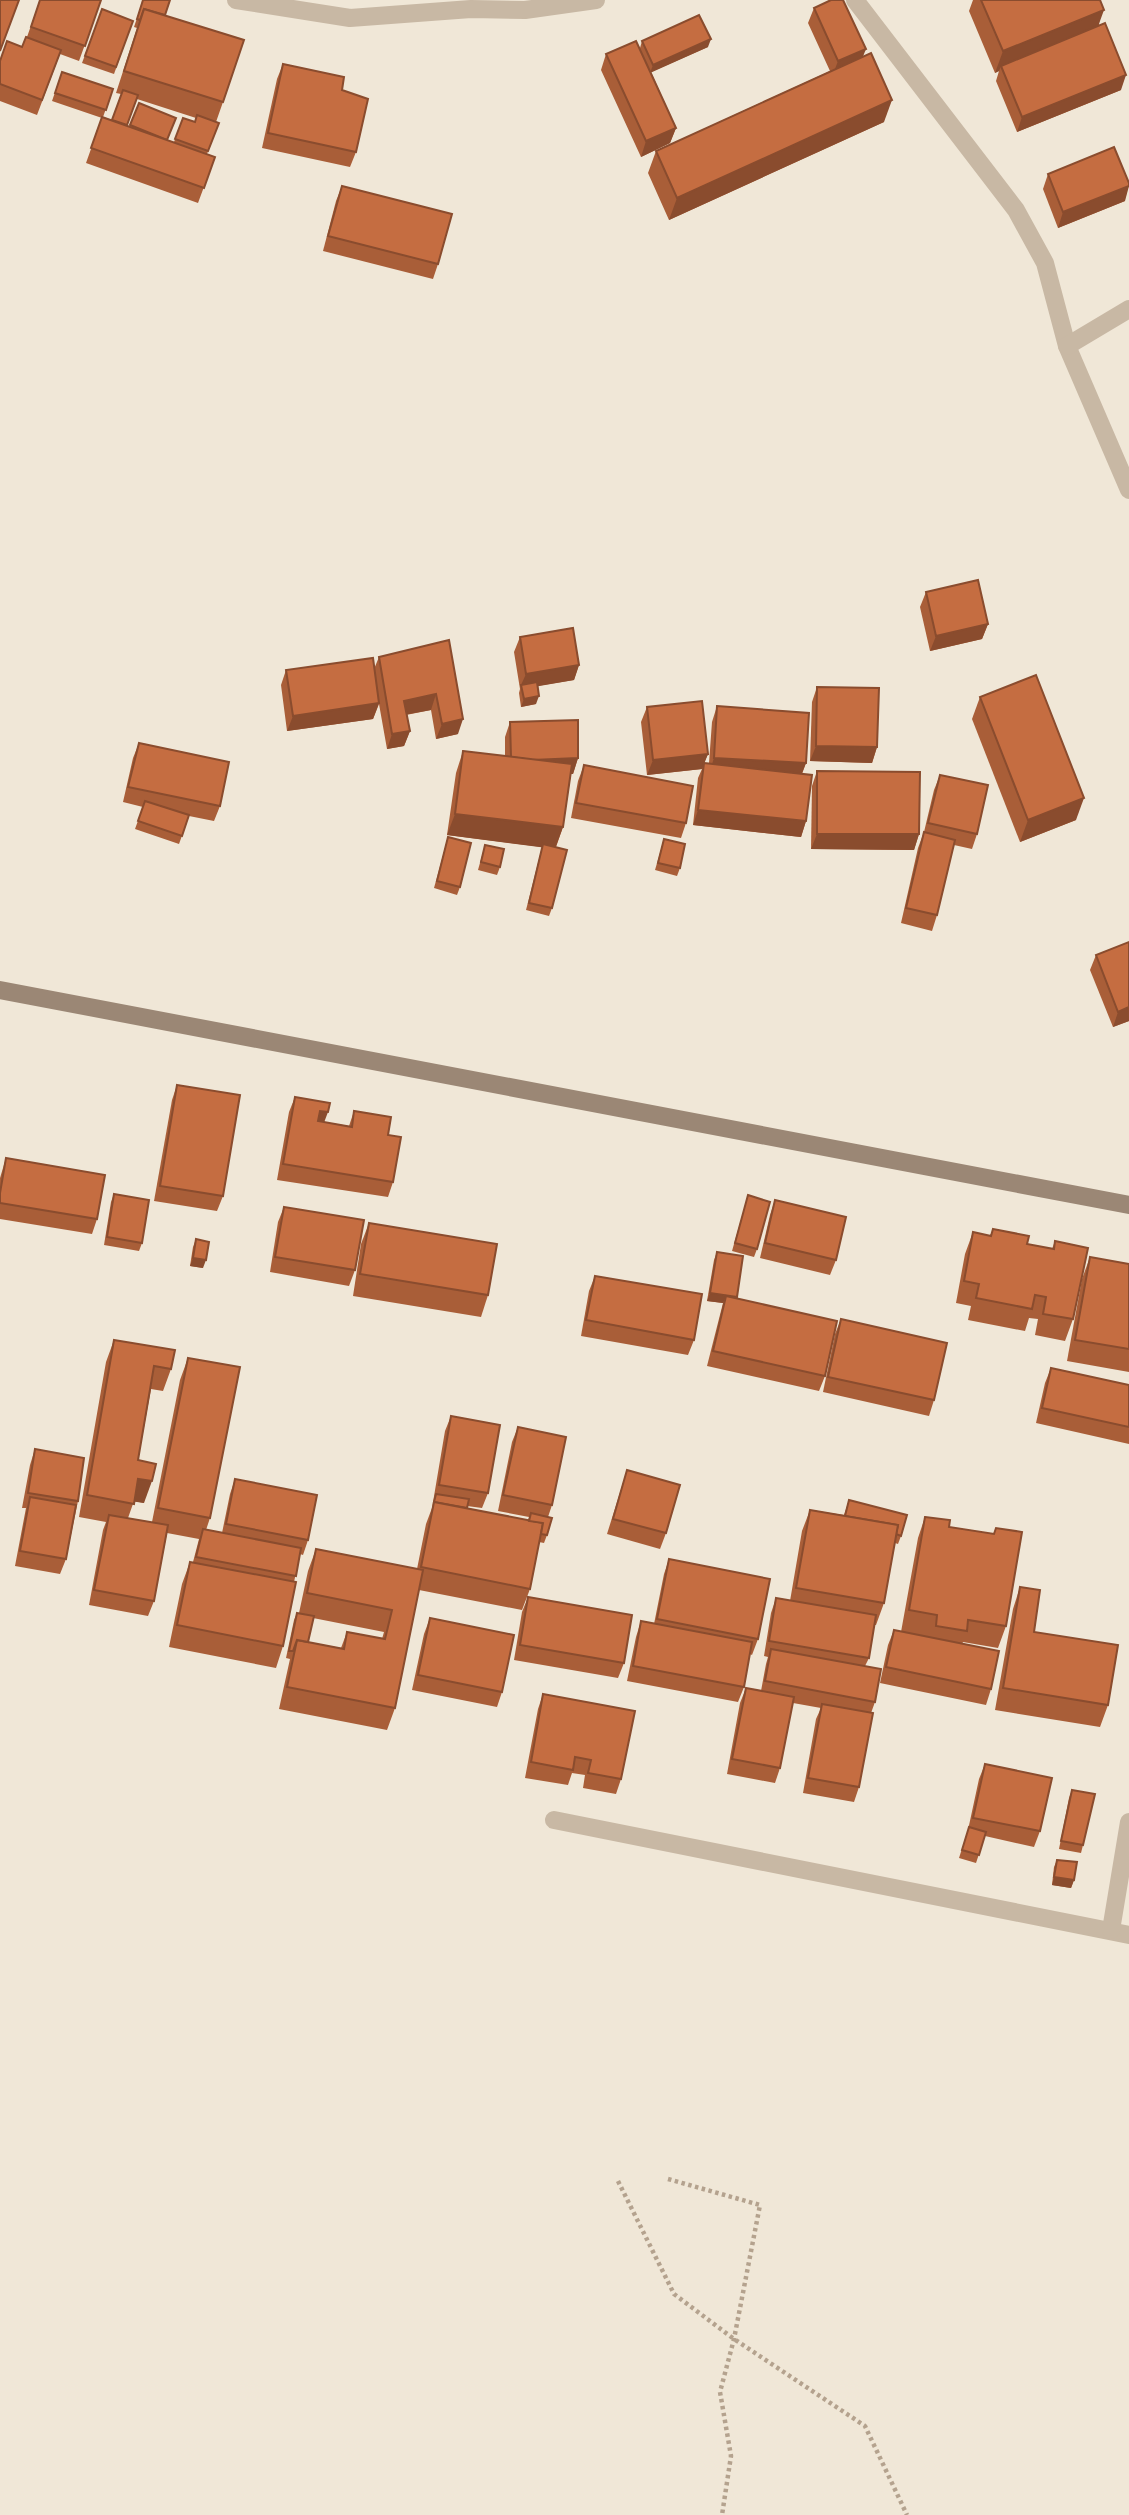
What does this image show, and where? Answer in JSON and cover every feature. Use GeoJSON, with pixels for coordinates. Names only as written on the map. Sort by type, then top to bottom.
{"type":"FeatureCollection","features":[{"type":"Feature","properties":{"kind":"street"},"geometry":{"type":"LineString","coordinates":[[236,0],[350,18],[469,5],[525,10],[596,0]]}},
{"type":"Feature","properties":{"kind":"street"},"geometry":{"type":"LineString","coordinates":[[855,0],[1016,210],[1045,263],[1066,346],[1129,489]]}},
{"type":"Feature","properties":{"kind":"street"},"geometry":{"type":"LineString","coordinates":[[1066,346],[1129,309]]}},
{"type":"Feature","properties":{"kind":"street"},"geometry":{"type":"LineString","coordinates":[[0,990],[1129,1205]]}},
{"type":"Feature","properties":{"kind":"street"},"geometry":{"type":"LineString","coordinates":[[554,1820],[1129,1935]]}},
{"type":"Feature","properties":{"kind":"street"},"geometry":{"type":"LineString","coordinates":[[1111,1930],[1129,1822]]}},
{"type":"Feature","properties":{"kind":"path"},"geometry":{"type":"LineString","coordinates":[[668,2179],[760,2206],[734,2339],[720,2392],[730,2456],[722,2515]]}},
{"type":"Feature","properties":{"kind":"path"},"geometry":{"type":"LineString","coordinates":[[618,2181],[674,2294],[734,2339],[864,2426],[907,2515]]}},
{"type":"Feature","properties":{"kind":"building"},"geometry":{"type":"Polygon","coordinates":[[[0,0],[19,0],[0,51],[0,0]]]}},
{"type":"Feature","properties":{"kind":"building"},"geometry":{"type":"Polygon","coordinates":[[[40,0],[101,0],[85,46],[31,27],[40,0]]]}},
{"type":"Feature","properties":{"kind":"building"},"geometry":{"type":"Polygon","coordinates":[[[143,0],[170,0],[165,15],[144,9],[140,20],[137,19],[143,0]]]}},
{"type":"Feature","properties":{"kind":"building"},"geometry":{"type":"Polygon","coordinates":[[[831,0],[843,0],[866,49],[838,61],[814,8],[831,0]]]}},
{"type":"Feature","properties":{"kind":"building"},"geometry":{"type":"Polygon","coordinates":[[[981,0],[1100,0],[1104,10],[1003,51],[981,0]]]}},
{"type":"Feature","properties":{"kind":"building"},"geometry":{"type":"Polygon","coordinates":[[[102,9],[133,21],[116,67],[85,56],[102,9]]]}},
{"type":"Feature","properties":{"kind":"building"},"geometry":{"type":"Polygon","coordinates":[[[144,9],[244,40],[223,102],[124,71],[144,9]]]}},
{"type":"Feature","properties":{"kind":"building"},"geometry":{"type":"Polygon","coordinates":[[[699,15],[711,39],[653,65],[642,41],[699,15]]]}},
{"type":"Feature","properties":{"kind":"building"},"geometry":{"type":"Polygon","coordinates":[[[1105,23],[1126,75],[1022,117],[1001,66],[1105,23]]]}},
{"type":"Feature","properties":{"kind":"building"},"geometry":{"type":"Polygon","coordinates":[[[26,37],[61,50],[42,100],[0,84],[0,61],[7,41],[22,47],[26,37]]]}},
{"type":"Feature","properties":{"kind":"building"},"geometry":{"type":"Polygon","coordinates":[[[636,41],[676,128],[646,141],[606,54],[636,41]]]}},
{"type":"Feature","properties":{"kind":"building"},"geometry":{"type":"Polygon","coordinates":[[[871,53],[892,100],[677,198],[656,151],[871,53]]]}},
{"type":"Feature","properties":{"kind":"building"},"geometry":{"type":"Polygon","coordinates":[[[283,64],[344,77],[342,90],[368,99],[356,152],[268,133],[283,64]]]}},
{"type":"Feature","properties":{"kind":"building"},"geometry":{"type":"Polygon","coordinates":[[[62,72],[113,89],[106,110],[55,93],[62,72]]]}},
{"type":"Feature","properties":{"kind":"building"},"geometry":{"type":"Polygon","coordinates":[[[123,90],[138,95],[127,125],[112,120],[123,90]]]}},
{"type":"Feature","properties":{"kind":"building"},"geometry":{"type":"Polygon","coordinates":[[[139,103],[176,118],[167,140],[130,125],[139,103]]]}},
{"type":"Feature","properties":{"kind":"building"},"geometry":{"type":"Polygon","coordinates":[[[197,115],[219,123],[208,151],[175,139],[183,118],[195,122],[197,115]]]}},
{"type":"Feature","properties":{"kind":"building"},"geometry":{"type":"Polygon","coordinates":[[[102,117],[215,157],[204,188],[91,148],[102,117]]]}},
{"type":"Feature","properties":{"kind":"building"},"geometry":{"type":"Polygon","coordinates":[[[1114,147],[1129,186],[1063,212],[1048,174],[1114,147]]]}},
{"type":"Feature","properties":{"kind":"building"},"geometry":{"type":"Polygon","coordinates":[[[342,186],[452,214],[438,264],[328,236],[342,186]]]}},
{"type":"Feature","properties":{"kind":"building"},"geometry":{"type":"Polygon","coordinates":[[[978,580],[988,624],[936,636],[926,592],[978,580]]]}},
{"type":"Feature","properties":{"kind":"building"},"geometry":{"type":"Polygon","coordinates":[[[573,628],[579,665],[526,674],[520,637],[573,628]]]}},
{"type":"Feature","properties":{"kind":"building"},"geometry":{"type":"Polygon","coordinates":[[[449,640],[463,719],[442,724],[436,694],[404,701],[410,731],[392,734],[379,657],[449,640]]]}},
{"type":"Feature","properties":{"kind":"building"},"geometry":{"type":"Polygon","coordinates":[[[373,658],[379,703],[293,716],[286,670],[373,658]]]}},
{"type":"Feature","properties":{"kind":"building"},"geometry":{"type":"Polygon","coordinates":[[[1036,675],[1084,798],[1028,820],[980,697],[1036,675]]]}},
{"type":"Feature","properties":{"kind":"building"},"geometry":{"type":"Polygon","coordinates":[[[537,682],[539,696],[524,699],[521,685],[537,682]]]}},
{"type":"Feature","properties":{"kind":"building"},"geometry":{"type":"Polygon","coordinates":[[[817,687],[879,688],[877,747],[816,746],[817,687]]]}},
{"type":"Feature","properties":{"kind":"building"},"geometry":{"type":"Polygon","coordinates":[[[702,701],[708,754],[653,760],[647,707],[702,701]]]}},
{"type":"Feature","properties":{"kind":"building"},"geometry":{"type":"Polygon","coordinates":[[[717,706],[809,713],[806,763],[714,758],[717,706]]]}},
{"type":"Feature","properties":{"kind":"building"},"geometry":{"type":"Polygon","coordinates":[[[578,720],[578,758],[532,760],[511,757],[510,722],[578,720]]]}},
{"type":"Feature","properties":{"kind":"building"},"geometry":{"type":"Polygon","coordinates":[[[139,743],[229,762],[220,806],[128,787],[139,743]]]}},
{"type":"Feature","properties":{"kind":"building"},"geometry":{"type":"Polygon","coordinates":[[[463,751],[572,764],[563,827],[455,814],[463,751]]]}},
{"type":"Feature","properties":{"kind":"building"},"geometry":{"type":"Polygon","coordinates":[[[704,763],[812,775],[806,821],[698,810],[704,763]]]}},
{"type":"Feature","properties":{"kind":"building"},"geometry":{"type":"Polygon","coordinates":[[[584,765],[693,786],[686,823],[576,803],[584,765]]]}},
{"type":"Feature","properties":{"kind":"building"},"geometry":{"type":"Polygon","coordinates":[[[817,771],[920,772],[919,834],[817,834],[817,771]]]}},
{"type":"Feature","properties":{"kind":"building"},"geometry":{"type":"Polygon","coordinates":[[[940,775],[988,785],[977,834],[928,823],[940,775]]]}},
{"type":"Feature","properties":{"kind":"building"},"geometry":{"type":"Polygon","coordinates":[[[145,801],[189,815],[182,836],[138,821],[145,801]]]}},
{"type":"Feature","properties":{"kind":"building"},"geometry":{"type":"Polygon","coordinates":[[[924,832],[955,840],[937,915],[906,908],[924,832]]]}},
{"type":"Feature","properties":{"kind":"building"},"geometry":{"type":"Polygon","coordinates":[[[448,837],[471,843],[460,887],[437,881],[448,837]]]}},
{"type":"Feature","properties":{"kind":"building"},"geometry":{"type":"Polygon","coordinates":[[[664,839],[685,844],[680,868],[658,863],[664,839]]]}},
{"type":"Feature","properties":{"kind":"building"},"geometry":{"type":"Polygon","coordinates":[[[543,844],[567,850],[552,908],[529,903],[543,844]]]}},
{"type":"Feature","properties":{"kind":"building"},"geometry":{"type":"Polygon","coordinates":[[[485,845],[504,849],[500,867],[481,862],[485,845]]]}},
{"type":"Feature","properties":{"kind":"building"},"geometry":{"type":"Polygon","coordinates":[[[1129,942],[1129,1007],[1118,1012],[1096,955],[1129,942]]]}},
{"type":"Feature","properties":{"kind":"building"},"geometry":{"type":"Polygon","coordinates":[[[177,1085],[240,1095],[223,1196],[160,1186],[177,1085]]]}},
{"type":"Feature","properties":{"kind":"building"},"geometry":{"type":"Polygon","coordinates":[[[295,1097],[330,1103],[328,1112],[320,1111],[318,1121],[352,1127],[354,1111],[391,1117],[388,1135],[401,1137],[393,1182],[283,1164],[295,1097]]]}},
{"type":"Feature","properties":{"kind":"building"},"geometry":{"type":"Polygon","coordinates":[[[6,1158],[105,1175],[97,1219],[0,1203],[6,1158]]]}},
{"type":"Feature","properties":{"kind":"building"},"geometry":{"type":"Polygon","coordinates":[[[114,1194],[149,1200],[142,1243],[107,1237],[114,1194]]]}},
{"type":"Feature","properties":{"kind":"building"},"geometry":{"type":"Polygon","coordinates":[[[748,1195],[770,1202],[757,1249],[735,1243],[748,1195]]]}},
{"type":"Feature","properties":{"kind":"building"},"geometry":{"type":"Polygon","coordinates":[[[775,1200],[846,1217],[836,1260],[765,1243],[775,1200]]]}},
{"type":"Feature","properties":{"kind":"building"},"geometry":{"type":"Polygon","coordinates":[[[284,1207],[364,1220],[355,1270],[275,1257],[284,1207]]]}},
{"type":"Feature","properties":{"kind":"building"},"geometry":{"type":"Polygon","coordinates":[[[369,1223],[497,1244],[488,1295],[360,1274],[369,1223]]]}},
{"type":"Feature","properties":{"kind":"building"},"geometry":{"type":"Polygon","coordinates":[[[993,1229],[1029,1236],[1027,1244],[1054,1249],[1055,1241],[1088,1248],[1073,1319],[1043,1314],[1046,1297],[1035,1295],[1032,1309],[976,1298],[979,1284],[964,1281],[973,1232],[991,1236],[993,1229]]]}},
{"type":"Feature","properties":{"kind":"building"},"geometry":{"type":"Polygon","coordinates":[[[196,1239],[209,1242],[206,1260],[193,1258],[196,1239]]]}},
{"type":"Feature","properties":{"kind":"building"},"geometry":{"type":"Polygon","coordinates":[[[717,1252],[743,1256],[737,1297],[710,1293],[717,1252]]]}},
{"type":"Feature","properties":{"kind":"building"},"geometry":{"type":"Polygon","coordinates":[[[1090,1257],[1129,1264],[1129,1349],[1075,1340],[1090,1257]]]}},
{"type":"Feature","properties":{"kind":"building"},"geometry":{"type":"Polygon","coordinates":[[[595,1276],[702,1294],[694,1340],[586,1320],[595,1276]]]}},
{"type":"Feature","properties":{"kind":"building"},"geometry":{"type":"Polygon","coordinates":[[[726,1296],[837,1321],[825,1376],[713,1351],[726,1296]]]}},
{"type":"Feature","properties":{"kind":"building"},"geometry":{"type":"Polygon","coordinates":[[[841,1319],[947,1343],[934,1400],[828,1377],[841,1319]]]}},
{"type":"Feature","properties":{"kind":"building"},"geometry":{"type":"Polygon","coordinates":[[[114,1340],[175,1350],[171,1369],[154,1366],[138,1460],[156,1464],[152,1481],[138,1479],[134,1504],[87,1495],[114,1340]]]}},
{"type":"Feature","properties":{"kind":"building"},"geometry":{"type":"Polygon","coordinates":[[[188,1358],[240,1367],[210,1518],[158,1508],[188,1358]]]}},
{"type":"Feature","properties":{"kind":"building"},"geometry":{"type":"Polygon","coordinates":[[[1051,1368],[1129,1385],[1129,1427],[1042,1408],[1051,1368]]]}},
{"type":"Feature","properties":{"kind":"building"},"geometry":{"type":"Polygon","coordinates":[[[451,1416],[500,1425],[488,1493],[439,1485],[451,1416]]]}},
{"type":"Feature","properties":{"kind":"building"},"geometry":{"type":"Polygon","coordinates":[[[518,1427],[566,1437],[552,1505],[503,1495],[518,1427]]]}},
{"type":"Feature","properties":{"kind":"building"},"geometry":{"type":"Polygon","coordinates":[[[35,1449],[84,1458],[78,1501],[28,1493],[35,1449]]]}},
{"type":"Feature","properties":{"kind":"building"},"geometry":{"type":"Polygon","coordinates":[[[627,1470],[680,1485],[666,1533],[613,1519],[627,1470]]]}},
{"type":"Feature","properties":{"kind":"building"},"geometry":{"type":"Polygon","coordinates":[[[235,1479],[317,1495],[308,1540],[226,1524],[235,1479]]]}},
{"type":"Feature","properties":{"kind":"building"},"geometry":{"type":"Polygon","coordinates":[[[436,1494],[469,1499],[467,1508],[434,1502],[436,1494]]]}},
{"type":"Feature","properties":{"kind":"building"},"geometry":{"type":"Polygon","coordinates":[[[30,1497],[76,1505],[66,1559],[20,1551],[30,1497]]]}},
{"type":"Feature","properties":{"kind":"building"},"geometry":{"type":"Polygon","coordinates":[[[849,1500],[907,1515],[901,1536],[896,1534],[898,1525],[845,1516],[849,1500]]]}},
{"type":"Feature","properties":{"kind":"building"},"geometry":{"type":"Polygon","coordinates":[[[434,1502],[543,1523],[530,1589],[421,1567],[434,1502]]]}},
{"type":"Feature","properties":{"kind":"building"},"geometry":{"type":"Polygon","coordinates":[[[810,1510],[898,1525],[884,1603],[796,1588],[810,1510]]]}},
{"type":"Feature","properties":{"kind":"building"},"geometry":{"type":"Polygon","coordinates":[[[531,1513],[552,1518],[547,1535],[541,1534],[543,1523],[529,1521],[531,1513]]]}},
{"type":"Feature","properties":{"kind":"building"},"geometry":{"type":"Polygon","coordinates":[[[109,1515],[168,1525],[154,1601],[94,1590],[109,1515]]]}},
{"type":"Feature","properties":{"kind":"building"},"geometry":{"type":"Polygon","coordinates":[[[925,1517],[950,1520],[949,1527],[994,1534],[996,1528],[1022,1532],[1006,1626],[968,1620],[967,1631],[936,1626],[937,1615],[909,1610],[925,1517]]]}},
{"type":"Feature","properties":{"kind":"building"},"geometry":{"type":"Polygon","coordinates":[[[203,1529],[301,1548],[296,1576],[196,1557],[203,1529]]]}},
{"type":"Feature","properties":{"kind":"building"},"geometry":{"type":"Polygon","coordinates":[[[316,1549],[423,1570],[395,1708],[287,1687],[297,1640],[344,1649],[347,1632],[385,1639],[392,1610],[307,1593],[316,1549]]]}},
{"type":"Feature","properties":{"kind":"building"},"geometry":{"type":"Polygon","coordinates":[[[669,1559],[770,1579],[758,1639],[657,1619],[669,1559]]]}},
{"type":"Feature","properties":{"kind":"building"},"geometry":{"type":"Polygon","coordinates":[[[190,1562],[296,1582],[283,1646],[177,1625],[190,1562]]]}},
{"type":"Feature","properties":{"kind":"building"},"geometry":{"type":"Polygon","coordinates":[[[1020,1587],[1040,1590],[1034,1632],[1118,1645],[1108,1705],[1003,1688],[1020,1587]]]}},
{"type":"Feature","properties":{"kind":"building"},"geometry":{"type":"Polygon","coordinates":[[[528,1597],[632,1615],[624,1663],[520,1645],[528,1597]]]}},
{"type":"Feature","properties":{"kind":"building"},"geometry":{"type":"Polygon","coordinates":[[[776,1598],[876,1615],[869,1658],[769,1641],[776,1598]]]}},
{"type":"Feature","properties":{"kind":"building"},"geometry":{"type":"Polygon","coordinates":[[[297,1613],[314,1616],[308,1642],[297,1640],[293,1651],[289,1651],[297,1613]]]}},
{"type":"Feature","properties":{"kind":"building"},"geometry":{"type":"Polygon","coordinates":[[[430,1618],[514,1635],[502,1692],[418,1675],[430,1618]]]}},
{"type":"Feature","properties":{"kind":"building"},"geometry":{"type":"Polygon","coordinates":[[[641,1621],[752,1642],[744,1687],[633,1666],[641,1621]]]}},
{"type":"Feature","properties":{"kind":"building"},"geometry":{"type":"Polygon","coordinates":[[[894,1630],[999,1651],[991,1689],[886,1667],[894,1630]]]}},
{"type":"Feature","properties":{"kind":"building"},"geometry":{"type":"Polygon","coordinates":[[[771,1649],[881,1669],[875,1702],[765,1681],[771,1649]]]}},
{"type":"Feature","properties":{"kind":"building"},"geometry":{"type":"Polygon","coordinates":[[[746,1688],[794,1697],[780,1768],[732,1759],[746,1688]]]}},
{"type":"Feature","properties":{"kind":"building"},"geometry":{"type":"Polygon","coordinates":[[[543,1694],[635,1711],[621,1779],[588,1773],[591,1760],[575,1757],[573,1770],[531,1762],[543,1694]]]}},
{"type":"Feature","properties":{"kind":"building"},"geometry":{"type":"Polygon","coordinates":[[[822,1704],[873,1713],[859,1787],[808,1778],[822,1704]]]}},
{"type":"Feature","properties":{"kind":"building"},"geometry":{"type":"Polygon","coordinates":[[[985,1764],[1052,1778],[1040,1831],[973,1818],[985,1764]]]}},
{"type":"Feature","properties":{"kind":"building"},"geometry":{"type":"Polygon","coordinates":[[[1072,1790],[1095,1794],[1083,1845],[1061,1841],[1072,1790]]]}},
{"type":"Feature","properties":{"kind":"building"},"geometry":{"type":"Polygon","coordinates":[[[969,1827],[986,1832],[979,1855],[962,1850],[969,1827]]]}},
{"type":"Feature","properties":{"kind":"building"},"geometry":{"type":"Polygon","coordinates":[[[1057,1860],[1077,1862],[1074,1880],[1054,1877],[1057,1860]]]}}]}
